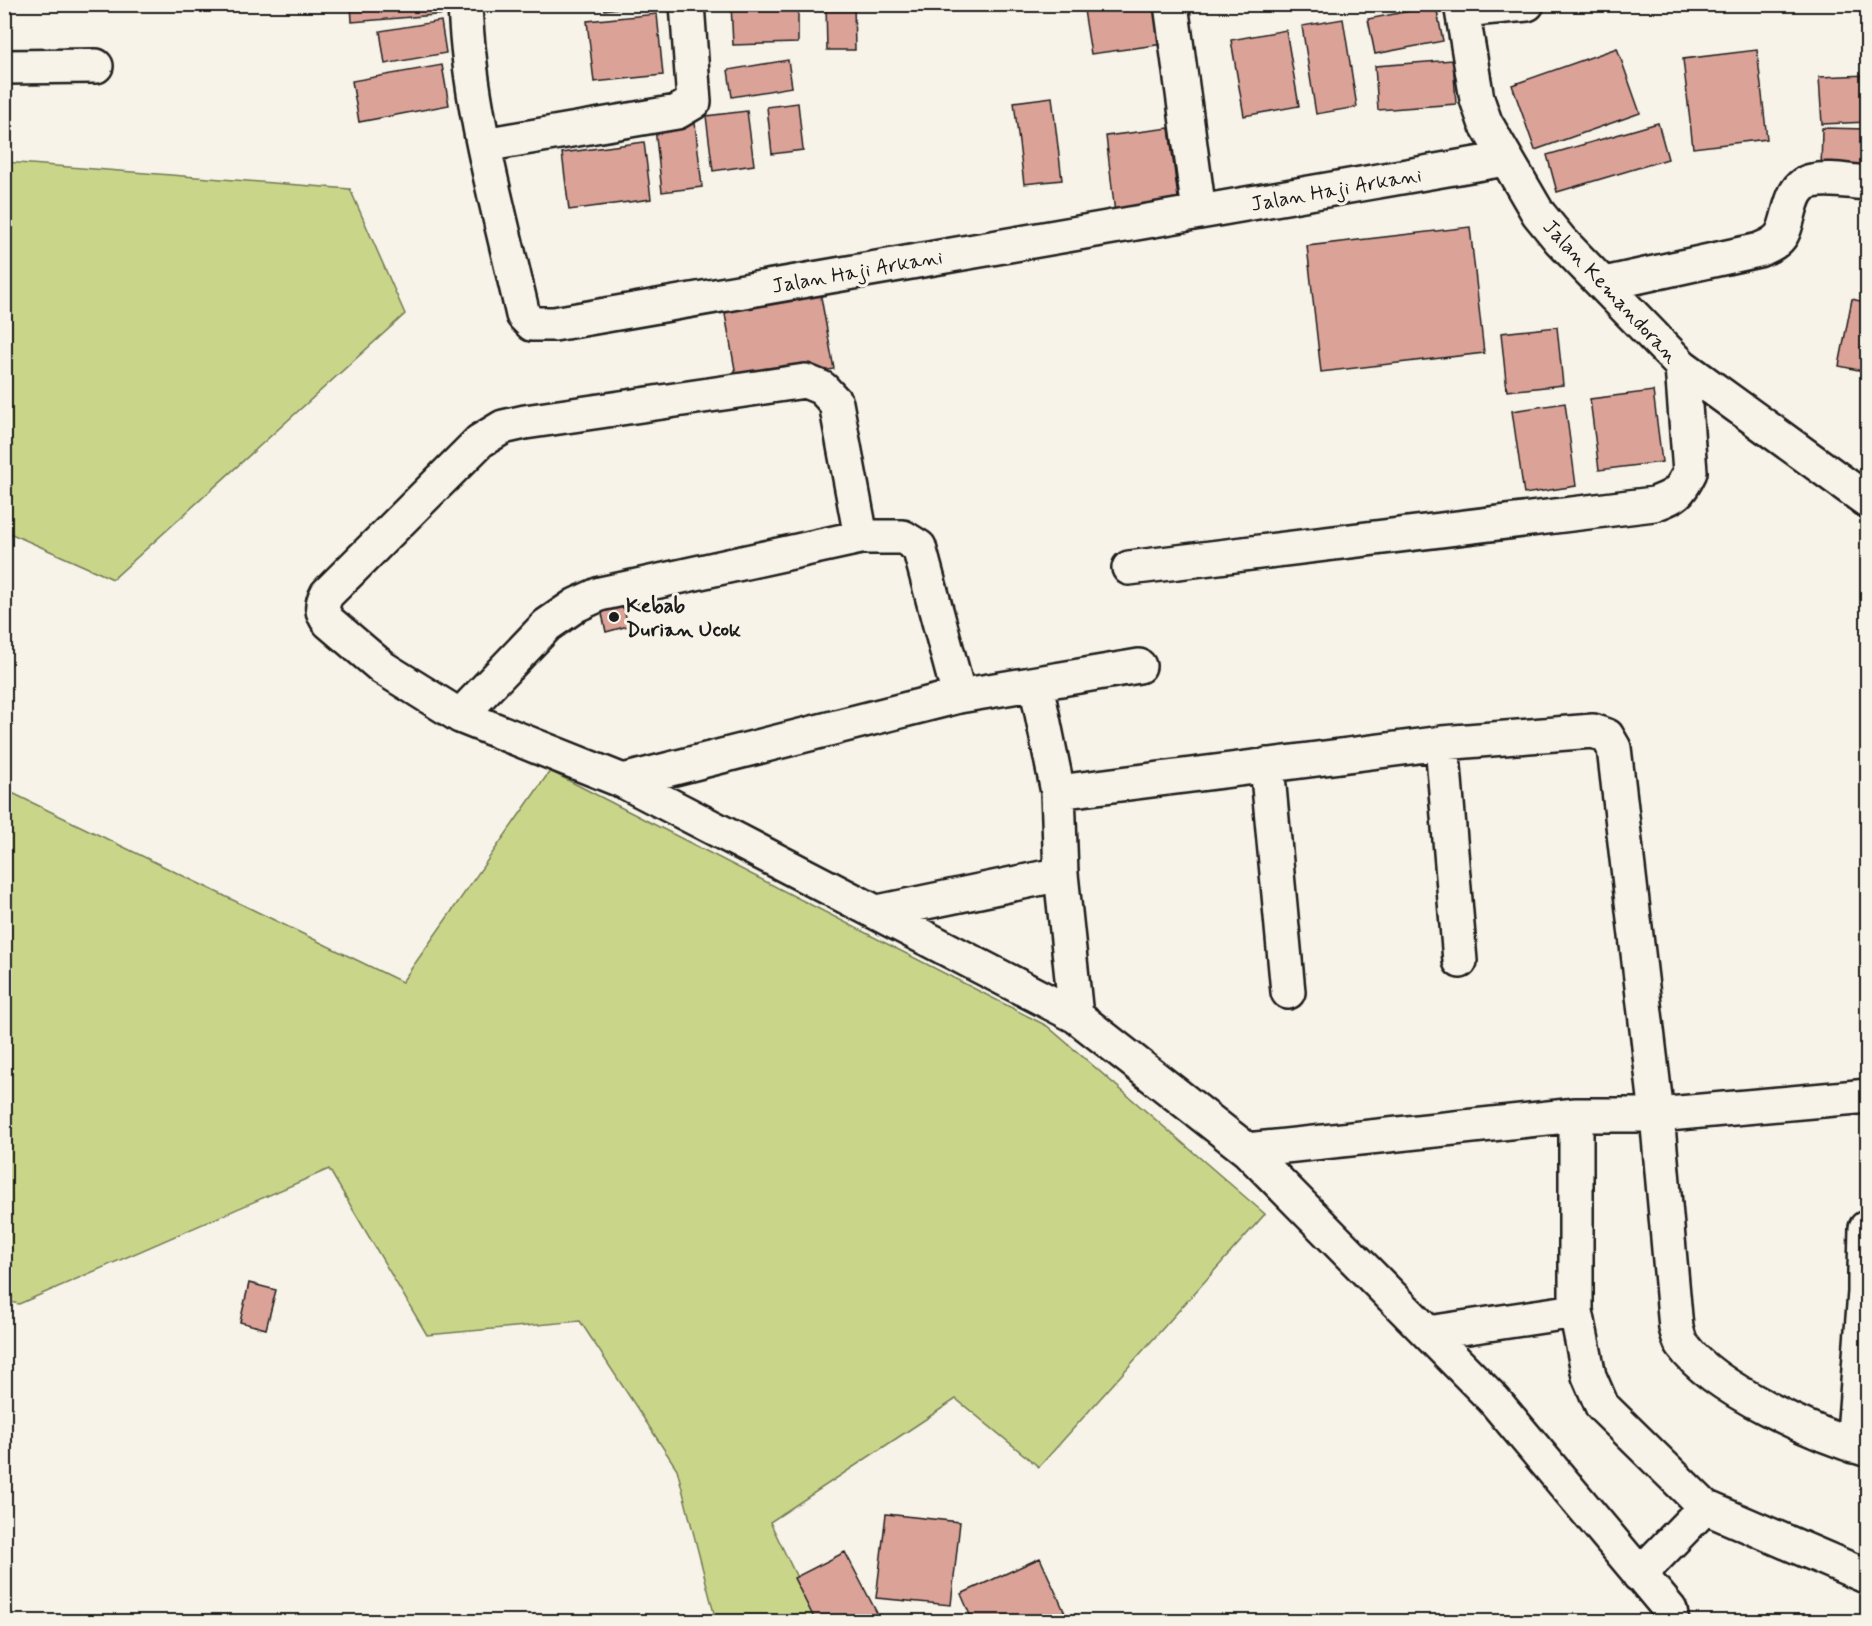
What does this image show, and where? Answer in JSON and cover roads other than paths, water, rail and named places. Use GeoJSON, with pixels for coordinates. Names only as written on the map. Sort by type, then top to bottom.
{"type":"FeatureCollection","features":[{"type":"Feature","properties":{"kind":"street","name":"Jalan Haji Arkani"},"geometry":{"type":"LineString","coordinates":[[465,4],[466,31],[484,145],[523,315],[532,324],[543,325],[1505,159]]}},
{"type":"Feature","properties":{"kind":"street"},"geometry":{"type":"LineString","coordinates":[[484,145],[677,112],[694,102],[687,4]]}},
{"type":"Feature","properties":{"kind":"street"},"geometry":{"type":"LineString","coordinates":[[1170,4],[1199,212]]}},
{"type":"Feature","properties":{"kind":"street"},"geometry":{"type":"LineString","coordinates":[[1462,7],[1527,4]]}},
{"type":"Feature","properties":{"kind":"street","name":"Jalan Kemandoran"},"geometry":{"type":"LineString","coordinates":[[1462,7],[1477,99],[1485,122],[1538,213],[1560,240],[1682,366],[1868,501]]}},
{"type":"Feature","properties":{"kind":"street"},"geometry":{"type":"LineString","coordinates":[[4,67],[96,66]]}},
{"type":"Feature","properties":{"kind":"street"},"geometry":{"type":"LineString","coordinates":[[1604,284],[1759,250],[1771,245],[1781,236],[1797,190],[1804,183],[1814,180],[1868,183]]}},
{"type":"Feature","properties":{"kind":"street"},"geometry":{"type":"LineString","coordinates":[[1129,568],[1654,504],[1673,497],[1684,485],[1690,472],[1682,366]]}},
{"type":"Feature","properties":{"kind":"street"},"geometry":{"type":"LineString","coordinates":[[861,537],[836,403],[822,388],[805,381],[503,427],[480,441],[327,594],[322,603],[323,614],[329,622],[383,668],[460,716],[623,781],[1076,1016],[1247,1150],[1494,1400],[1670,1610],[1672,1622]]}},
{"type":"Feature","properties":{"kind":"street"},"geometry":{"type":"LineString","coordinates":[[460,716],[547,625],[576,605],[600,594],[861,537],[903,537],[919,547],[959,696]]}},
{"type":"Feature","properties":{"kind":"street"},"geometry":{"type":"LineString","coordinates":[[623,781],[959,696],[1139,666]]}},
{"type":"Feature","properties":{"kind":"street"},"geometry":{"type":"LineString","coordinates":[[1036,684],[1058,792],[1061,874],[1076,1016]]}},
{"type":"Feature","properties":{"kind":"street"},"geometry":{"type":"LineString","coordinates":[[1058,792],[1442,743],[1593,731],[1607,736],[1614,748],[1657,1114],[1676,1328],[1681,1344],[1712,1374],[1740,1392],[1778,1413],[1860,1448],[1866,1228]]}},
{"type":"Feature","properties":{"kind":"street"},"geometry":{"type":"LineString","coordinates":[[1442,743],[1460,961]]}},
{"type":"Feature","properties":{"kind":"street"},"geometry":{"type":"LineString","coordinates":[[1267,765],[1287,992]]}},
{"type":"Feature","properties":{"kind":"street"},"geometry":{"type":"LineString","coordinates":[[878,912],[1061,874]]}},
{"type":"Feature","properties":{"kind":"street"},"geometry":{"type":"LineString","coordinates":[[1247,1150],[1576,1115],[1657,1114],[1868,1096]]}},
{"type":"Feature","properties":{"kind":"street"},"geometry":{"type":"LineString","coordinates":[[1576,1115],[1576,1311],[1589,1376],[1602,1406],[1705,1507],[1868,1577]]}},
{"type":"Feature","properties":{"kind":"street"},"geometry":{"type":"LineString","coordinates":[[1428,1334],[1576,1311]]}},
{"type":"Feature","properties":{"kind":"street"},"geometry":{"type":"LineString","coordinates":[[1639,1575],[1705,1507]]}},
{"type":"Feature","properties":{"kind":"place","name":"Kebab Durian Ucok"},"geometry":{"type":"Point","coordinates":[614,617]}}]}
